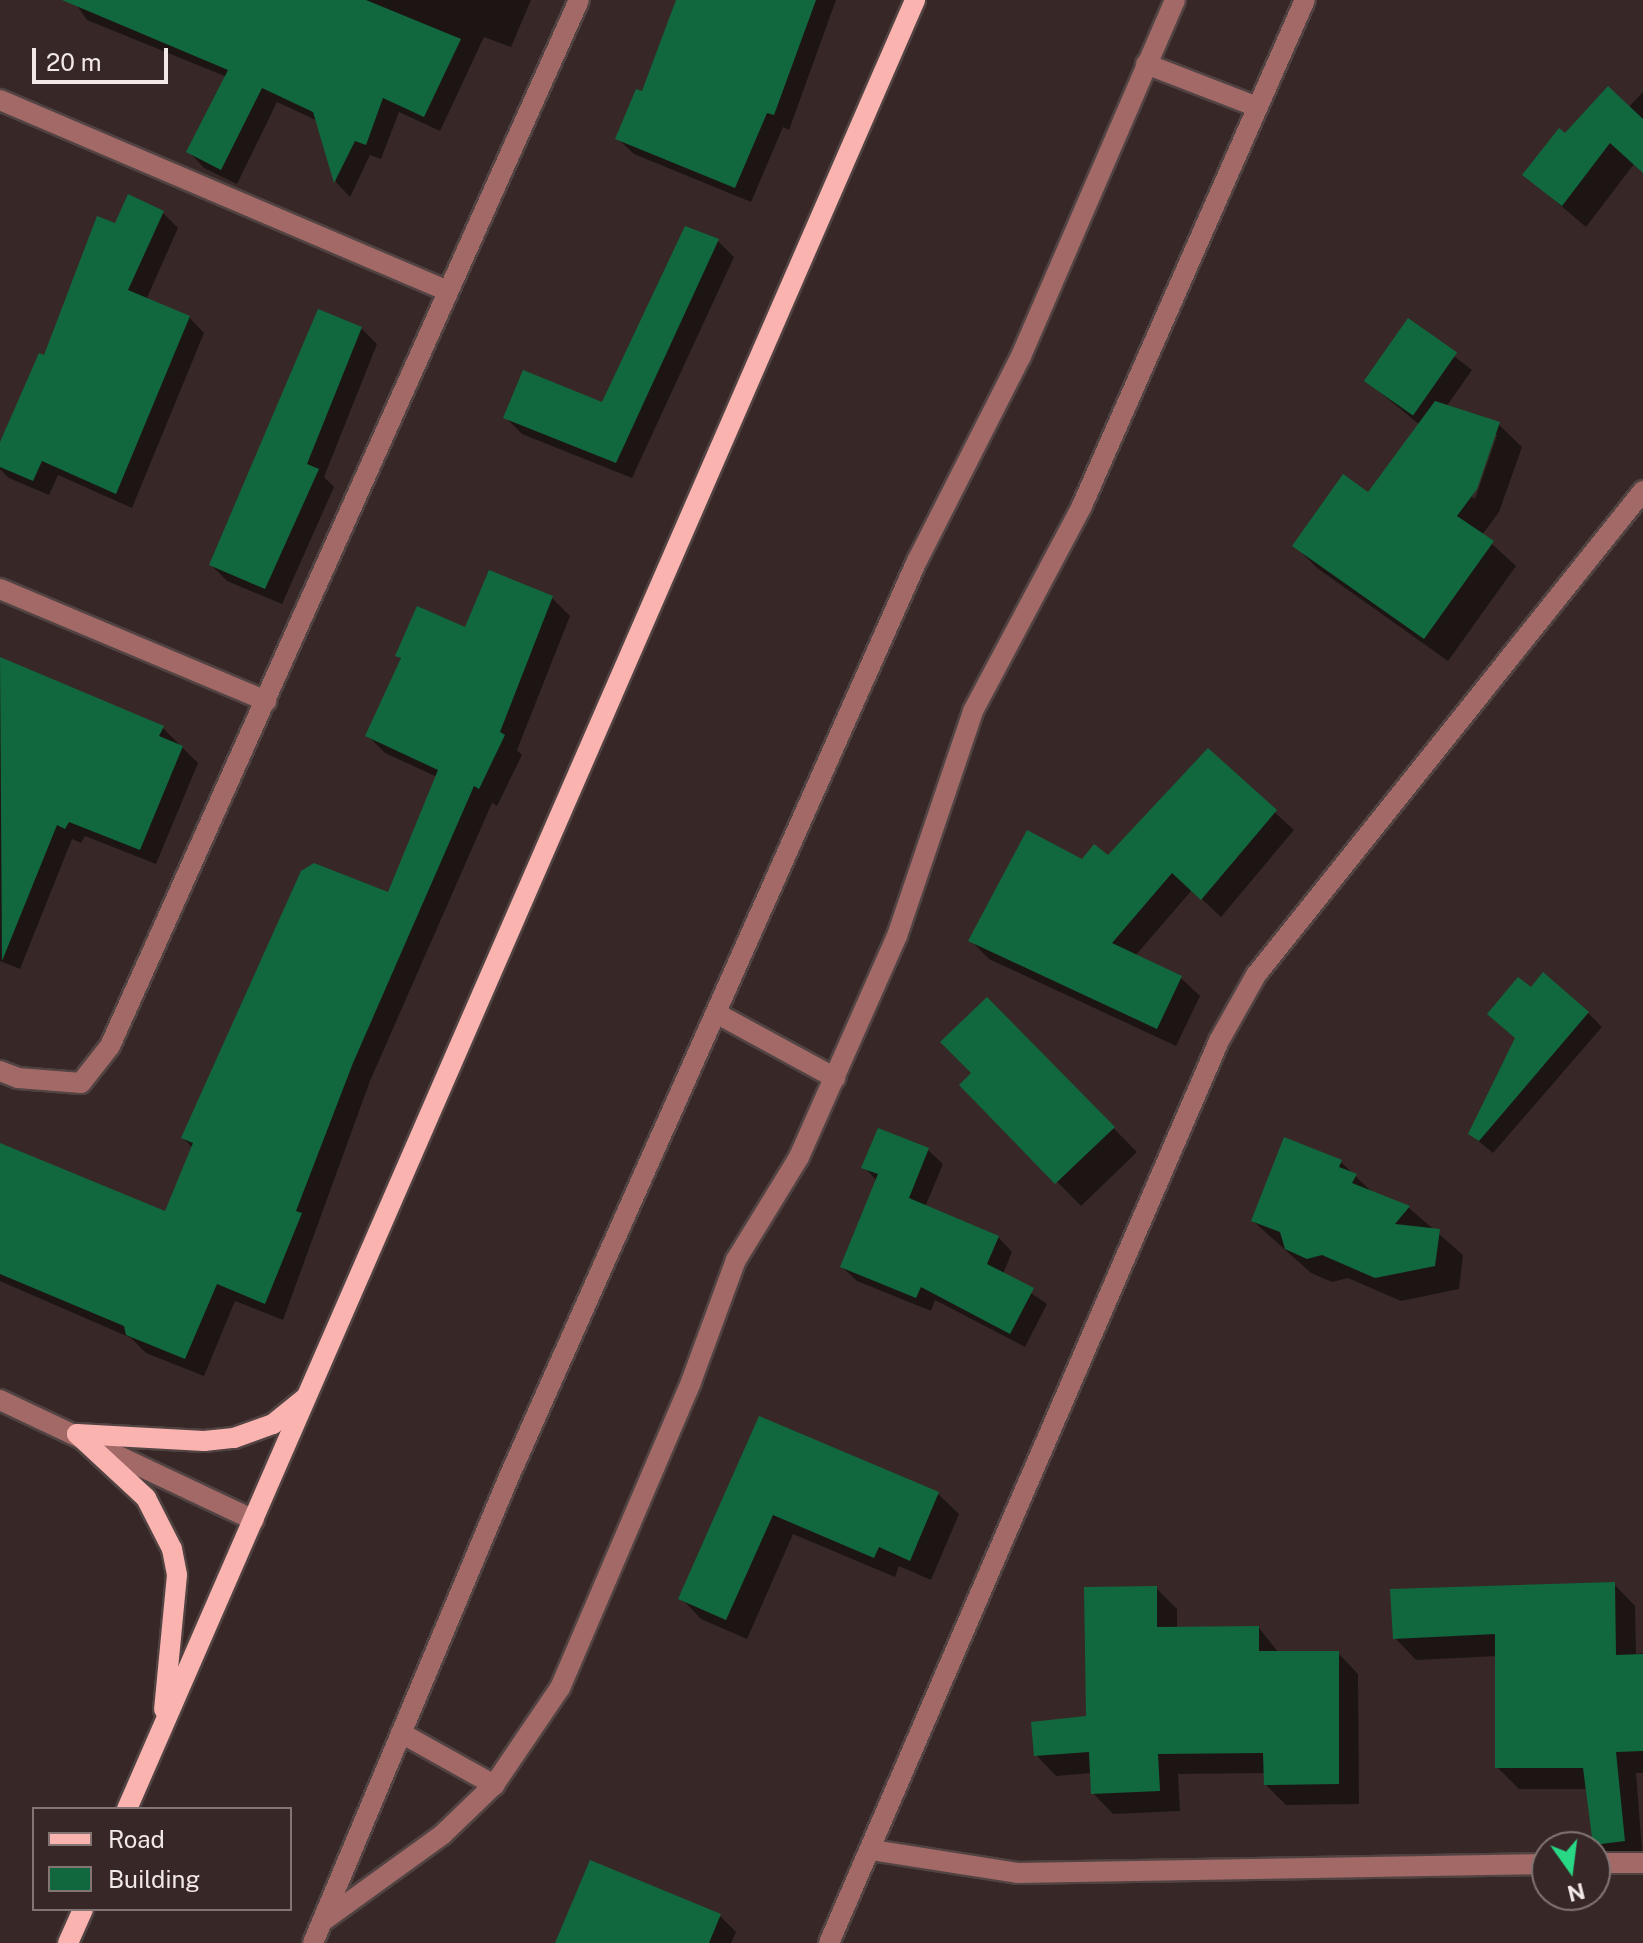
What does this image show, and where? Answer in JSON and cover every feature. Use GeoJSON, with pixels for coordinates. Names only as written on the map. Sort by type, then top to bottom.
{"type":"FeatureCollection","features":[{"type":"Feature","properties":{"kind":"main road"},"geometry":{"type":"LineString","coordinates":[[128,1807],[915,0]]}},
{"type":"Feature","properties":{"kind":"main road"},"geometry":{"type":"LineString","coordinates":[[77,1434],[204,1441],[234,1438],[273,1424],[307,1397]]}},
{"type":"Feature","properties":{"kind":"main road"},"geometry":{"type":"LineString","coordinates":[[77,1434],[146,1498],[172,1549],[177,1575],[162,1729]]}},
{"type":"Feature","properties":{"kind":"main road"},"geometry":{"type":"LineString","coordinates":[[68,1943],[82,1911]]}},
{"type":"Feature","properties":{"kind":"street"},"geometry":{"type":"LineString","coordinates":[[0,1071],[18,1078],[81,1083],[110,1046],[579,0]]}},
{"type":"Feature","properties":{"kind":"street"},"geometry":{"type":"LineString","coordinates":[[313,1943],[401,1733],[716,1013],[917,561],[1021,356],[1175,0]]}},
{"type":"Feature","properties":{"kind":"street"},"geometry":{"type":"LineString","coordinates":[[323,1921],[442,1835],[494,1785],[560,1688],[691,1382],[736,1260],[799,1157],[897,936],[973,711],[1081,508],[1255,106],[1305,0]]}},
{"type":"Feature","properties":{"kind":"street"},"geometry":{"type":"LineString","coordinates":[[1146,64],[1255,106]]}},
{"type":"Feature","properties":{"kind":"street"},"geometry":{"type":"LineString","coordinates":[[0,100],[448,291]]}},
{"type":"Feature","properties":{"kind":"street"},"geometry":{"type":"LineString","coordinates":[[829,1943],[1234,1015],[1256,975],[1643,491]]}},
{"type":"Feature","properties":{"kind":"street"},"geometry":{"type":"LineString","coordinates":[[0,589],[266,701]]}},
{"type":"Feature","properties":{"kind":"street"},"geometry":{"type":"LineString","coordinates":[[716,1013],[835,1078]]}},
{"type":"Feature","properties":{"kind":"street"},"geometry":{"type":"LineString","coordinates":[[0,1400],[254,1520]]}},
{"type":"Feature","properties":{"kind":"street"},"geometry":{"type":"LineString","coordinates":[[401,1733],[494,1785]]}},
{"type":"Feature","properties":{"kind":"street"},"geometry":{"type":"LineString","coordinates":[[872,1850],[1017,1873],[1531,1864]]}},
{"type":"Feature","properties":{"kind":"street"},"geometry":{"type":"LineString","coordinates":[[1611,1863],[1643,1863]]}},
{"type":"Feature","properties":{"kind":"building"},"geometry":{"type":"Polygon","coordinates":[[[62,0],[366,0],[461,39],[424,117],[383,98],[366,145],[355,141],[334,183],[313,112],[262,88],[221,170],[186,152],[228,70],[62,0]]]}},
{"type":"Feature","properties":{"kind":"building"},"geometry":{"type":"Polygon","coordinates":[[[676,0],[816,0],[774,115],[767,113],[735,188],[615,139],[636,89],[642,91],[676,0]]]}},
{"type":"Feature","properties":{"kind":"building"},"geometry":{"type":"Polygon","coordinates":[[[1608,86],[1643,119],[1643,173],[1610,143],[1562,206],[1522,175],[1559,128],[1565,133],[1608,86]]]}},
{"type":"Feature","properties":{"kind":"building"},"geometry":{"type":"Polygon","coordinates":[[[128,194],[164,211],[128,290],[190,316],[116,494],[42,461],[33,481],[0,467],[0,442],[39,353],[44,355],[97,216],[115,223],[128,194]]]}},
{"type":"Feature","properties":{"kind":"building"},"geometry":{"type":"Polygon","coordinates":[[[685,226],[719,239],[616,463],[503,418],[523,370],[602,402],[685,226]]]}},
{"type":"Feature","properties":{"kind":"building"},"geometry":{"type":"Polygon","coordinates":[[[318,309],[362,327],[307,464],[319,469],[265,589],[209,565],[318,309]]]}},
{"type":"Feature","properties":{"kind":"building"},"geometry":{"type":"Polygon","coordinates":[[[1408,318],[1457,352],[1413,415],[1364,381],[1408,318]]]}},
{"type":"Feature","properties":{"kind":"building"},"geometry":{"type":"Polygon","coordinates":[[[1435,401],[1500,422],[1477,489],[1457,516],[1494,541],[1424,639],[1292,546],[1343,474],[1368,492],[1435,401]]]}},
{"type":"Feature","properties":{"kind":"building"},"geometry":{"type":"Polygon","coordinates":[[[489,570],[553,596],[500,732],[505,735],[479,789],[474,786],[353,1063],[296,1211],[302,1213],[265,1304],[217,1284],[185,1359],[126,1335],[124,1326],[0,1274],[0,1143],[165,1211],[193,1143],[181,1138],[301,871],[314,863],[388,892],[438,770],[365,736],[401,658],[395,656],[417,606],[465,627],[489,570]]]}},
{"type":"Feature","properties":{"kind":"building"},"geometry":{"type":"Polygon","coordinates":[[[0,657],[164,726],[159,736],[183,746],[140,850],[69,822],[65,829],[57,825],[2,961],[0,657]]]}},
{"type":"Feature","properties":{"kind":"building"},"geometry":{"type":"Polygon","coordinates":[[[1208,748],[1277,810],[1201,900],[1172,873],[1112,943],[1182,976],[1157,1029],[968,941],[1027,830],[1082,859],[1094,844],[1108,855],[1208,748]]]}},
{"type":"Feature","properties":{"kind":"building"},"geometry":{"type":"Polygon","coordinates":[[[1543,972],[1589,1012],[1479,1141],[1468,1134],[1515,1038],[1487,1014],[1518,977],[1531,987],[1543,972]]]}},
{"type":"Feature","properties":{"kind":"building"},"geometry":{"type":"Polygon","coordinates":[[[987,997],[1115,1127],[1055,1184],[959,1085],[971,1073],[940,1042],[987,997]]]}},
{"type":"Feature","properties":{"kind":"building"},"geometry":{"type":"Polygon","coordinates":[[[878,1128],[929,1148],[909,1198],[999,1236],[987,1264],[1034,1288],[1010,1334],[921,1287],[916,1298],[840,1267],[878,1174],[861,1168],[878,1128]]]}},
{"type":"Feature","properties":{"kind":"building"},"geometry":{"type":"Polygon","coordinates":[[[1284,1137],[1342,1160],[1339,1167],[1357,1174],[1352,1183],[1410,1206],[1395,1224],[1440,1229],[1435,1266],[1375,1278],[1322,1255],[1307,1259],[1285,1249],[1280,1232],[1251,1221],[1284,1137]]]}},
{"type":"Feature","properties":{"kind":"building"},"geometry":{"type":"Polygon","coordinates":[[[759,1416],[939,1492],[910,1561],[879,1547],[874,1558],[773,1515],[726,1620],[678,1599],[759,1416]]]}},
{"type":"Feature","properties":{"kind":"building"},"geometry":{"type":"Polygon","coordinates":[[[1615,1582],[1616,1655],[1643,1654],[1643,1751],[1616,1752],[1625,1841],[1611,1843],[1611,1831],[1591,1831],[1583,1768],[1495,1768],[1495,1634],[1393,1639],[1390,1589],[1615,1582]]]}},
{"type":"Feature","properties":{"kind":"building"},"geometry":{"type":"Polygon","coordinates":[[[1157,1586],[1157,1627],[1259,1626],[1259,1651],[1339,1651],[1339,1784],[1264,1785],[1263,1753],[1158,1754],[1160,1791],[1091,1794],[1089,1752],[1034,1756],[1031,1722],[1086,1716],[1084,1587],[1157,1586]]]}},
{"type":"Feature","properties":{"kind":"building"},"geometry":{"type":"Polygon","coordinates":[[[590,1860],[721,1914],[709,1943],[555,1943],[590,1860]]]}}]}
